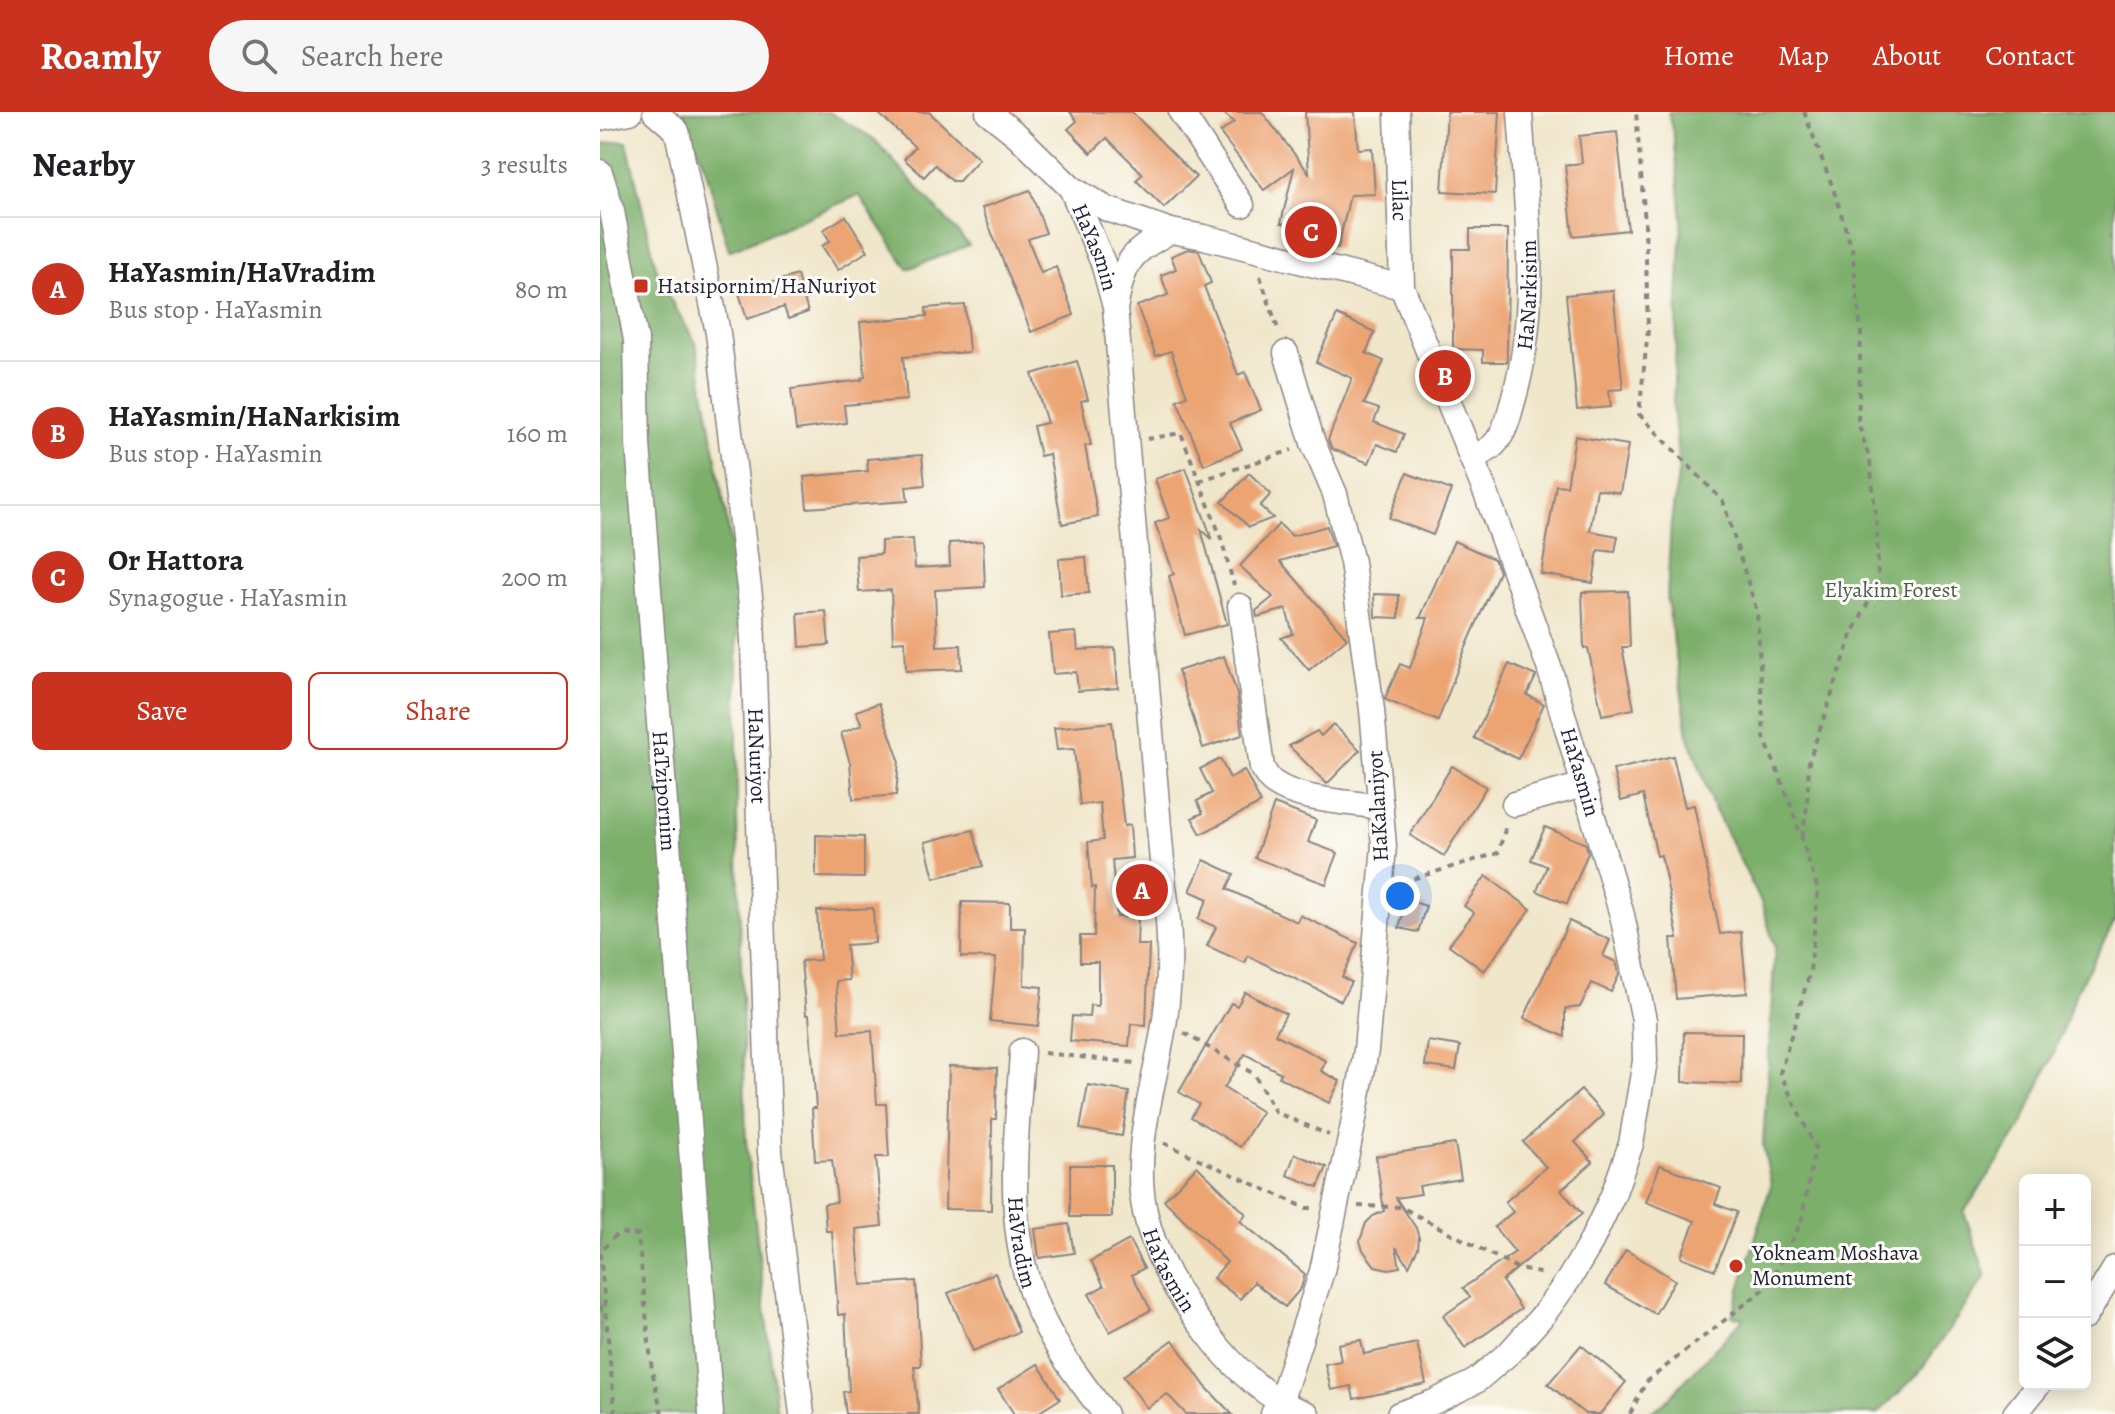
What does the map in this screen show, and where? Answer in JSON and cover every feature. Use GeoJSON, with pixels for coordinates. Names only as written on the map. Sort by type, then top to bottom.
{"type":"FeatureCollection","features":[{"type":"Feature","properties":{"kind":"street"},"geometry":{"type":"LineString","coordinates":[[600,118],[630,112]]}},
{"type":"Feature","properties":{"kind":"street","name":"HaNuriyot"},"geometry":{"type":"LineString","coordinates":[[655,112],[677,131],[718,333],[752,613],[770,1152],[802,1414]]}},
{"type":"Feature","properties":{"kind":"street","name":"HaYasmin"},"geometry":{"type":"LineString","coordinates":[[988,112],[1018,136],[1071,188],[1107,209],[1171,231],[1402,287],[1471,457],[1549,667],[1622,915],[1644,1020],[1645,1061],[1631,1144],[1613,1195],[1589,1246],[1544,1314],[1510,1352],[1476,1381],[1434,1402],[1399,1414]]}},
{"type":"Feature","properties":{"kind":"street"},"geometry":{"type":"LineString","coordinates":[[1181,112],[1242,205]]}},
{"type":"Feature","properties":{"kind":"street","name":"Lilac"},"geometry":{"type":"LineString","coordinates":[[1397,112],[1402,287]]}},
{"type":"Feature","properties":{"kind":"street","name":"HaNarkisim"},"geometry":{"type":"LineString","coordinates":[[1471,457],[1496,443],[1505,428],[1527,344],[1530,290],[1520,112]]}},
{"type":"Feature","properties":{"kind":"street","name":"HaTzipornim"},"geometry":{"type":"LineString","coordinates":[[600,172],[612,211],[636,340],[638,444],[711,1414]]}},
{"type":"Feature","properties":{"kind":"street","name":"HaYasmin"},"geometry":{"type":"LineString","coordinates":[[1071,188],[1103,263],[1115,307],[1164,886],[1171,932],[1164,1021],[1146,1114],[1141,1167],[1145,1210],[1156,1251],[1179,1296],[1213,1341],[1276,1408],[1307,1414]]}},
{"type":"Feature","properties":{"kind":"street","name":"HaYasmin"},"geometry":{"type":"LineString","coordinates":[[1115,307],[1122,274],[1132,258],[1144,245],[1171,231]]}},
{"type":"Feature","properties":{"kind":"street","name":"HaKalaniyot"},"geometry":{"type":"LineString","coordinates":[[1276,1408],[1322,1271],[1350,1144],[1366,1050],[1384,846],[1367,670],[1352,562],[1335,494],[1313,443],[1286,353]]}},
{"type":"Feature","properties":{"kind":"street"},"geometry":{"type":"LineString","coordinates":[[1240,606],[1262,768],[1272,783],[1315,797],[1381,807]]}},
{"type":"Feature","properties":{"kind":"street"},"geometry":{"type":"LineString","coordinates":[[1514,804],[1584,785]]}},
{"type":"Feature","properties":{"kind":"street","name":"HaVradim"},"geometry":{"type":"LineString","coordinates":[[1022,1051],[1014,1201],[1018,1243],[1043,1321],[1067,1362],[1105,1414]]}},
{"type":"Feature","properties":{"kind":"street"},"geometry":{"type":"LineString","coordinates":[[2091,1307],[2115,1268]]}},
{"type":"Feature","properties":{"kind":"street"},"geometry":{"type":"LineString","coordinates":[[2015,1414],[2034,1390]]}},
{"type":"Feature","properties":{"kind":"path"},"geometry":{"type":"LineString","coordinates":[[1630,1414],[1646,1382],[1768,1286],[1801,1223],[1815,1147],[1780,1073],[1810,972],[1818,890],[1764,737],[1757,612],[1723,501],[1639,414],[1648,330],[1645,223],[1636,112]]}},
{"type":"Feature","properties":{"kind":"path"},"geometry":{"type":"LineString","coordinates":[[1802,839],[1809,761],[1852,635],[1878,582],[1877,527],[1870,461],[1858,422],[1861,333],[1852,249],[1804,112]]}},
{"type":"Feature","properties":{"kind":"path"},"geometry":{"type":"LineString","coordinates":[[1252,249],[1286,353]]}},
{"type":"Feature","properties":{"kind":"path"},"geometry":{"type":"LineString","coordinates":[[1127,443],[1181,433],[1220,535],[1240,606]]}},
{"type":"Feature","properties":{"kind":"path"},"geometry":{"type":"LineString","coordinates":[[1199,481],[1313,443]]}},
{"type":"Feature","properties":{"kind":"path"},"geometry":{"type":"LineString","coordinates":[[1381,889],[1498,853],[1514,804]]}},
{"type":"Feature","properties":{"kind":"path"},"geometry":{"type":"LineString","coordinates":[[1164,1021],[1254,1074],[1275,1112],[1350,1144]]}},
{"type":"Feature","properties":{"kind":"path"},"geometry":{"type":"LineString","coordinates":[[1022,1051],[1156,1066]]}},
{"type":"Feature","properties":{"kind":"path"},"geometry":{"type":"LineString","coordinates":[[615,1414],[600,1252],[618,1233],[638,1235],[652,1371],[662,1414]]}},
{"type":"Feature","properties":{"kind":"green space"},"geometry":{"type":"Polygon","coordinates":[[[682,112],[829,112],[874,139],[969,245],[908,269],[859,195],[729,251],[705,167],[682,112]]]}},
{"type":"Feature","properties":{"kind":"green space","name":"Elyakim Forest"},"geometry":{"type":"Polygon","coordinates":[[[1668,112],[2115,112],[2115,921],[2077,990],[2054,1053],[2020,1129],[1964,1212],[1986,1276],[1918,1374],[1877,1414],[1647,1414],[1664,1403],[1744,1318],[1732,1316],[1771,1185],[1763,1145],[1775,948],[1762,904],[1712,804],[1688,734],[1667,599],[1671,522],[1679,469],[1673,406],[1682,220],[1674,137],[1668,112]]]}},
{"type":"Feature","properties":{"kind":"green space"},"geometry":{"type":"Polygon","coordinates":[[[627,142],[659,280],[696,343],[737,578],[737,816],[746,1140],[777,1414],[600,1414],[600,144],[627,142]]]}},
{"type":"Feature","properties":{"kind":"building"},"geometry":{"type":"Polygon","coordinates":[[[877,112],[929,112],[979,159],[959,181],[952,181],[935,165],[924,177],[904,159],[915,147],[877,112]]]}},
{"type":"Feature","properties":{"kind":"building"},"geometry":{"type":"Polygon","coordinates":[[[1070,112],[1132,112],[1196,177],[1164,208],[1136,180],[1143,174],[1107,138],[1091,153],[1068,129],[1077,121],[1070,112]]]}},
{"type":"Feature","properties":{"kind":"building"},"geometry":{"type":"Polygon","coordinates":[[[1222,112],[1262,112],[1309,173],[1305,112],[1355,112],[1358,149],[1372,148],[1375,194],[1350,195],[1338,248],[1290,238],[1292,225],[1281,223],[1294,168],[1264,190],[1220,133],[1234,122],[1222,112]]]}},
{"type":"Feature","properties":{"kind":"building"},"geometry":{"type":"Polygon","coordinates":[[[1447,112],[1500,112],[1495,194],[1442,191],[1447,112]]]}},
{"type":"Feature","properties":{"kind":"building"},"geometry":{"type":"Polygon","coordinates":[[[1617,132],[1628,230],[1573,236],[1565,165],[1582,163],[1579,136],[1617,132]]]}},
{"type":"Feature","properties":{"kind":"building"},"geometry":{"type":"Polygon","coordinates":[[[1030,190],[1046,233],[1028,239],[1041,273],[1056,267],[1074,315],[1031,332],[982,208],[1030,190]]]}},
{"type":"Feature","properties":{"kind":"building"},"geometry":{"type":"Polygon","coordinates":[[[846,216],[868,251],[838,270],[822,246],[830,241],[823,230],[846,216]]]}},
{"type":"Feature","properties":{"kind":"building"},"geometry":{"type":"Polygon","coordinates":[[[1470,229],[1508,229],[1507,362],[1483,362],[1483,350],[1453,349],[1453,249],[1470,249],[1470,229]]]}},
{"type":"Feature","properties":{"kind":"building"},"geometry":{"type":"Polygon","coordinates":[[[1188,249],[1199,251],[1211,283],[1204,286],[1238,375],[1245,372],[1261,410],[1230,423],[1242,449],[1204,465],[1177,400],[1187,396],[1171,351],[1156,356],[1137,306],[1168,295],[1161,275],[1176,269],[1171,256],[1188,249]]]}},
{"type":"Feature","properties":{"kind":"building"},"geometry":{"type":"Polygon","coordinates":[[[797,275],[808,312],[788,319],[784,307],[747,319],[739,293],[797,275]]]}},
{"type":"Feature","properties":{"kind":"building"},"geometry":{"type":"Polygon","coordinates":[[[1613,290],[1623,389],[1609,390],[1611,407],[1577,410],[1566,295],[1613,290]]]}},
{"type":"Feature","properties":{"kind":"building"},"geometry":{"type":"Polygon","coordinates":[[[965,305],[969,352],[903,357],[907,400],[844,405],[846,423],[796,430],[791,389],[862,380],[865,377],[860,322],[927,316],[926,308],[965,305]]]}},
{"type":"Feature","properties":{"kind":"building"},"geometry":{"type":"Polygon","coordinates":[[[1337,315],[1375,332],[1366,353],[1384,361],[1364,404],[1379,409],[1374,422],[1404,434],[1397,452],[1377,444],[1369,463],[1332,449],[1328,440],[1352,378],[1316,362],[1337,315]]]}},
{"type":"Feature","properties":{"kind":"building"},"geometry":{"type":"Polygon","coordinates":[[[1077,361],[1088,399],[1081,401],[1091,445],[1085,446],[1098,517],[1062,524],[1049,454],[1040,456],[1033,426],[1047,423],[1032,374],[1077,361]]]}},
{"type":"Feature","properties":{"kind":"building"},"geometry":{"type":"Polygon","coordinates":[[[1575,436],[1628,445],[1620,493],[1597,489],[1590,531],[1618,536],[1615,552],[1598,550],[1593,583],[1541,574],[1556,485],[1567,486],[1575,436]]]}},
{"type":"Feature","properties":{"kind":"building"},"geometry":{"type":"Polygon","coordinates":[[[922,455],[925,485],[906,487],[908,501],[807,508],[804,477],[868,471],[867,459],[922,455]]]}},
{"type":"Feature","properties":{"kind":"building"},"geometry":{"type":"Polygon","coordinates":[[[1186,468],[1212,539],[1201,529],[1227,624],[1185,635],[1169,576],[1174,574],[1155,523],[1169,518],[1155,479],[1186,468]]]}},
{"type":"Feature","properties":{"kind":"building"},"geometry":{"type":"Polygon","coordinates":[[[1249,473],[1271,494],[1260,506],[1273,518],[1249,527],[1222,502],[1249,473]]]}},
{"type":"Feature","properties":{"kind":"building"},"geometry":{"type":"Polygon","coordinates":[[[1407,473],[1451,490],[1433,535],[1389,518],[1407,473]]]}},
{"type":"Feature","properties":{"kind":"building"},"geometry":{"type":"Polygon","coordinates":[[[1279,524],[1292,536],[1327,526],[1333,546],[1280,561],[1347,638],[1309,670],[1281,638],[1293,634],[1286,609],[1257,617],[1256,611],[1273,597],[1240,566],[1279,524]]]}},
{"type":"Feature","properties":{"kind":"building"},"geometry":{"type":"Polygon","coordinates":[[[913,539],[915,568],[950,566],[949,543],[983,541],[985,587],[935,590],[937,646],[961,645],[962,669],[906,671],[905,641],[893,642],[891,590],[859,592],[856,556],[881,554],[881,541],[913,539]]]}},
{"type":"Feature","properties":{"kind":"building"},"geometry":{"type":"Polygon","coordinates":[[[1454,541],[1494,559],[1499,572],[1438,721],[1385,698],[1400,664],[1410,668],[1428,618],[1420,618],[1454,541]]]}},
{"type":"Feature","properties":{"kind":"building"},"geometry":{"type":"Polygon","coordinates":[[[1086,557],[1089,593],[1061,595],[1059,559],[1086,557]]]}},
{"type":"Feature","properties":{"kind":"building"},"geometry":{"type":"Polygon","coordinates":[[[1628,591],[1630,647],[1622,647],[1634,709],[1602,715],[1588,648],[1584,648],[1582,592],[1628,591]]]}},
{"type":"Feature","properties":{"kind":"building"},"geometry":{"type":"Polygon","coordinates":[[[1374,594],[1399,595],[1399,618],[1375,617],[1374,594]]]}},
{"type":"Feature","properties":{"kind":"building"},"geometry":{"type":"Polygon","coordinates":[[[826,611],[829,645],[800,647],[798,613],[826,611]]]}},
{"type":"Feature","properties":{"kind":"building"},"geometry":{"type":"Polygon","coordinates":[[[1076,632],[1078,650],[1115,648],[1118,688],[1078,691],[1076,672],[1053,674],[1049,634],[1076,632]]]}},
{"type":"Feature","properties":{"kind":"building"},"geometry":{"type":"Polygon","coordinates":[[[1224,656],[1237,694],[1242,735],[1203,748],[1178,671],[1224,656]]]}},
{"type":"Feature","properties":{"kind":"building"},"geometry":{"type":"Polygon","coordinates":[[[1509,664],[1536,676],[1527,695],[1544,704],[1518,759],[1474,738],[1509,664]]]}},
{"type":"Feature","properties":{"kind":"building"},"geometry":{"type":"Polygon","coordinates":[[[879,703],[899,760],[896,795],[853,799],[850,763],[841,733],[862,725],[856,711],[879,703]]]}},
{"type":"Feature","properties":{"kind":"building"},"geometry":{"type":"Polygon","coordinates":[[[1112,722],[1124,826],[1130,825],[1132,858],[1112,860],[1117,917],[1138,917],[1137,945],[1149,945],[1146,1026],[1131,1024],[1129,1046],[1070,1041],[1072,1016],[1089,1017],[1090,1005],[1098,1006],[1098,962],[1080,962],[1080,936],[1094,936],[1095,887],[1092,888],[1088,842],[1103,840],[1100,803],[1080,805],[1074,749],[1057,750],[1054,728],[1112,722]]]}},
{"type":"Feature","properties":{"kind":"building"},"geometry":{"type":"Polygon","coordinates":[[[1333,724],[1360,750],[1327,784],[1289,746],[1317,731],[1321,736],[1333,724]]]}},
{"type":"Feature","properties":{"kind":"building"},"geometry":{"type":"Polygon","coordinates":[[[1673,756],[1685,807],[1694,805],[1720,934],[1741,932],[1747,993],[1676,999],[1671,938],[1678,938],[1661,855],[1657,856],[1643,795],[1621,801],[1613,770],[1673,756]]]}},
{"type":"Feature","properties":{"kind":"building"},"geometry":{"type":"Polygon","coordinates":[[[1220,759],[1230,778],[1244,770],[1261,803],[1201,834],[1192,818],[1203,813],[1197,801],[1212,793],[1200,769],[1220,759]]]}},
{"type":"Feature","properties":{"kind":"building"},"geometry":{"type":"Polygon","coordinates":[[[1452,766],[1486,787],[1444,856],[1410,835],[1452,766]]]}},
{"type":"Feature","properties":{"kind":"building"},"geometry":{"type":"Polygon","coordinates":[[[1274,804],[1316,820],[1308,842],[1338,853],[1326,884],[1255,858],[1274,804]]]}},
{"type":"Feature","properties":{"kind":"building"},"geometry":{"type":"Polygon","coordinates":[[[1545,827],[1586,844],[1588,853],[1567,904],[1537,891],[1547,866],[1531,860],[1545,827]]]}},
{"type":"Feature","properties":{"kind":"building"},"geometry":{"type":"Polygon","coordinates":[[[973,830],[983,866],[934,878],[925,842],[973,830]]]}},
{"type":"Feature","properties":{"kind":"building"},"geometry":{"type":"Polygon","coordinates":[[[816,835],[864,837],[864,878],[816,877],[816,835]]]}},
{"type":"Feature","properties":{"kind":"building"},"geometry":{"type":"Polygon","coordinates":[[[1204,860],[1234,874],[1227,889],[1297,922],[1300,915],[1358,943],[1342,977],[1351,982],[1341,1001],[1248,956],[1245,963],[1207,946],[1216,927],[1198,919],[1208,899],[1190,891],[1204,860]]]}},
{"type":"Feature","properties":{"kind":"building"},"geometry":{"type":"Polygon","coordinates":[[[1486,876],[1531,909],[1484,971],[1449,945],[1474,913],[1464,906],[1486,876]]]}},
{"type":"Feature","properties":{"kind":"building"},"geometry":{"type":"Polygon","coordinates":[[[1407,900],[1426,906],[1418,932],[1399,928],[1407,900]]]}},
{"type":"Feature","properties":{"kind":"building"},"geometry":{"type":"Polygon","coordinates":[[[962,902],[1010,903],[1010,928],[1025,928],[1024,985],[1042,987],[1038,1026],[990,1021],[996,958],[961,957],[962,902]]]}},
{"type":"Feature","properties":{"kind":"building"},"geometry":{"type":"Polygon","coordinates":[[[873,908],[875,943],[846,945],[849,980],[836,981],[840,1033],[872,1031],[877,1104],[886,1104],[889,1157],[876,1157],[882,1226],[856,1229],[861,1285],[916,1281],[921,1366],[914,1366],[919,1414],[846,1414],[843,1392],[849,1391],[845,1314],[838,1315],[832,1231],[826,1231],[824,1204],[837,1202],[832,1160],[815,1161],[812,1108],[816,1108],[809,1015],[806,1015],[801,961],[820,960],[817,911],[873,908]]]}},
{"type":"Feature","properties":{"kind":"building"},"geometry":{"type":"Polygon","coordinates":[[[1569,921],[1610,940],[1603,956],[1616,962],[1619,975],[1611,992],[1592,983],[1580,1007],[1565,1009],[1565,1037],[1524,1018],[1569,921]]]}},
{"type":"Feature","properties":{"kind":"building"},"geometry":{"type":"Polygon","coordinates":[[[1245,992],[1286,1014],[1275,1034],[1326,1061],[1321,1071],[1340,1081],[1329,1103],[1279,1077],[1281,1073],[1245,1054],[1224,1088],[1262,1112],[1240,1147],[1191,1117],[1199,1104],[1179,1092],[1231,1003],[1237,1006],[1245,992]]]}},
{"type":"Feature","properties":{"kind":"building"},"geometry":{"type":"Polygon","coordinates":[[[1684,1032],[1742,1033],[1741,1084],[1683,1082],[1684,1032]]]}},
{"type":"Feature","properties":{"kind":"building"},"geometry":{"type":"Polygon","coordinates":[[[1428,1041],[1460,1046],[1456,1070],[1425,1066],[1428,1041]]]}},
{"type":"Feature","properties":{"kind":"building"},"geometry":{"type":"Polygon","coordinates":[[[949,1066],[997,1068],[996,1119],[992,1119],[991,1210],[945,1209],[949,1066]]]}},
{"type":"Feature","properties":{"kind":"building"},"geometry":{"type":"Polygon","coordinates":[[[1088,1085],[1129,1092],[1122,1136],[1080,1129],[1088,1085]]]}},
{"type":"Feature","properties":{"kind":"building"},"geometry":{"type":"Polygon","coordinates":[[[1581,1090],[1604,1115],[1575,1142],[1593,1162],[1561,1190],[1582,1214],[1502,1281],[1521,1309],[1465,1348],[1443,1316],[1470,1297],[1463,1288],[1515,1252],[1494,1227],[1513,1212],[1505,1202],[1546,1167],[1523,1142],[1581,1090]]]}},
{"type":"Feature","properties":{"kind":"building"},"geometry":{"type":"Polygon","coordinates":[[[1455,1144],[1461,1179],[1419,1186],[1421,1194],[1396,1198],[1419,1238],[1418,1248],[1409,1266],[1396,1247],[1400,1267],[1389,1269],[1375,1266],[1360,1241],[1366,1223],[1384,1211],[1376,1156],[1455,1144]]]}},
{"type":"Feature","properties":{"kind":"building"},"geometry":{"type":"Polygon","coordinates":[[[1295,1154],[1327,1167],[1318,1187],[1287,1175],[1295,1154]]]}},
{"type":"Feature","properties":{"kind":"building"},"geometry":{"type":"Polygon","coordinates":[[[1070,1165],[1112,1165],[1112,1217],[1070,1217],[1070,1165]]]}},
{"type":"Feature","properties":{"kind":"building"},"geometry":{"type":"Polygon","coordinates":[[[1660,1165],[1721,1188],[1715,1204],[1737,1212],[1715,1270],[1681,1257],[1695,1221],[1646,1202],[1660,1165]]]}},
{"type":"Feature","properties":{"kind":"building"},"geometry":{"type":"Polygon","coordinates":[[[1197,1166],[1246,1214],[1240,1221],[1305,1274],[1301,1288],[1285,1307],[1254,1282],[1240,1299],[1213,1278],[1227,1262],[1164,1200],[1197,1166]]]}},
{"type":"Feature","properties":{"kind":"building"},"geometry":{"type":"Polygon","coordinates":[[[1069,1224],[1074,1253],[1039,1258],[1035,1229],[1069,1224]]]}},
{"type":"Feature","properties":{"kind":"building"},"geometry":{"type":"Polygon","coordinates":[[[1129,1240],[1144,1268],[1132,1275],[1151,1310],[1110,1332],[1089,1294],[1104,1286],[1091,1261],[1129,1240]]]}},
{"type":"Feature","properties":{"kind":"building"},"geometry":{"type":"Polygon","coordinates":[[[1626,1250],[1675,1280],[1655,1314],[1605,1285],[1626,1250]]]}},
{"type":"Feature","properties":{"kind":"building"},"geometry":{"type":"Polygon","coordinates":[[[995,1273],[1019,1332],[973,1351],[948,1293],[995,1273]]]}},
{"type":"Feature","properties":{"kind":"building"},"geometry":{"type":"Polygon","coordinates":[[[1173,1340],[1205,1386],[1232,1414],[1186,1414],[1167,1394],[1147,1408],[1123,1376],[1173,1340]]]}},
{"type":"Feature","properties":{"kind":"building"},"geometry":{"type":"Polygon","coordinates":[[[1361,1340],[1364,1354],[1417,1343],[1426,1384],[1354,1399],[1351,1386],[1331,1390],[1325,1364],[1341,1361],[1338,1344],[1361,1340]]]}},
{"type":"Feature","properties":{"kind":"building"},"geometry":{"type":"Polygon","coordinates":[[[1581,1345],[1626,1382],[1600,1414],[1585,1414],[1548,1384],[1581,1345]]]}},
{"type":"Feature","properties":{"kind":"building"},"geometry":{"type":"Polygon","coordinates":[[[1038,1364],[1060,1399],[1036,1414],[1014,1414],[998,1389],[1038,1364]]]}},
{"type":"Feature","properties":{"kind":"place","name":"Or Hattora"},"geometry":{"type":"Point","coordinates":[1311,232]}},
{"type":"Feature","properties":{"kind":"place","name":"Hatsipornim/HaNuriyot"},"geometry":{"type":"Point","coordinates":[641,286]}},
{"type":"Feature","properties":{"kind":"place","name":"HaYasmin/HaNarkisim"},"geometry":{"type":"Point","coordinates":[1445,376]}},
{"type":"Feature","properties":{"kind":"place","name":"HaYasmin/HaVradim"},"geometry":{"type":"Point","coordinates":[1142,890]}},
{"type":"Feature","properties":{"kind":"place","name":"Yokneam Moshava Monument"},"geometry":{"type":"Point","coordinates":[1736,1266]}}]}
